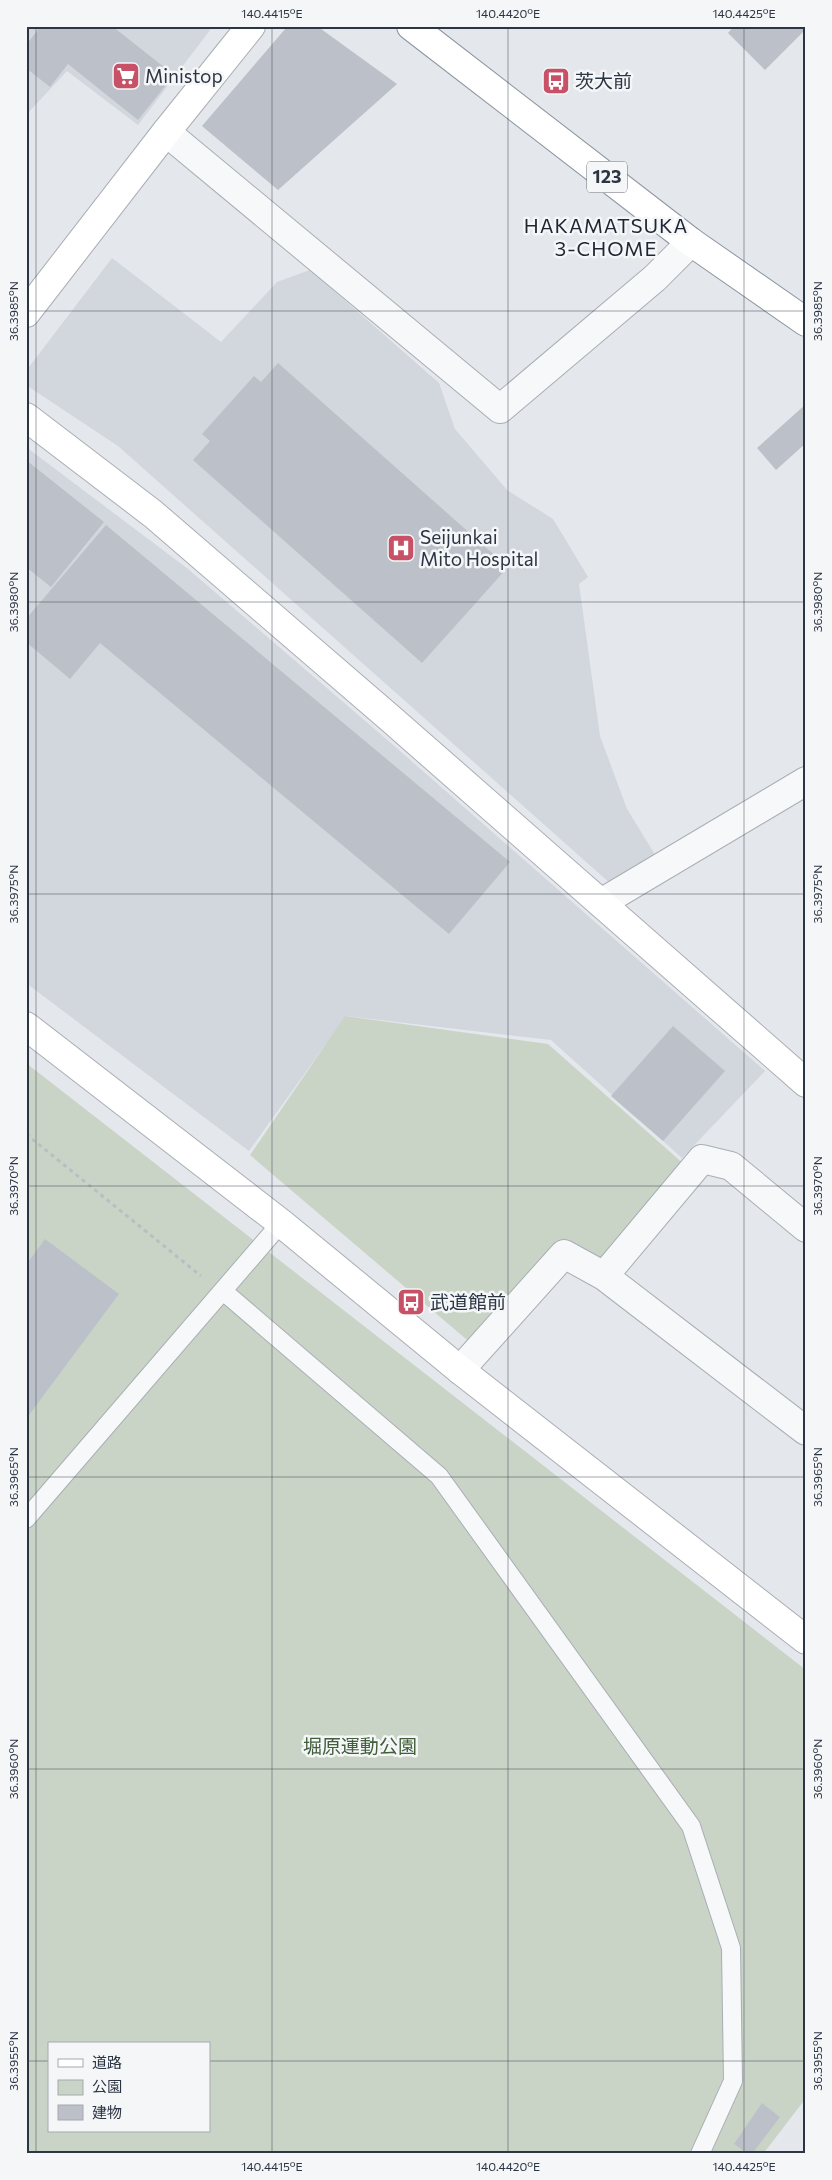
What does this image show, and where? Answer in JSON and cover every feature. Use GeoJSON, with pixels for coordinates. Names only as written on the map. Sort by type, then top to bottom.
{"type":"FeatureCollection","features":[{"type":"Feature","properties":{"kind":"main road"},"geometry":{"type":"LineString","coordinates":[[26,312],[251,26]]}},
{"type":"Feature","properties":{"kind":"main road","name":"123"},"geometry":{"type":"LineString","coordinates":[[411,26],[691,242],[806,322]]}},
{"type":"Feature","properties":{"kind":"main road"},"geometry":{"type":"LineString","coordinates":[[26,417],[153,514],[806,1083]]}},
{"type":"Feature","properties":{"kind":"main road"},"geometry":{"type":"LineString","coordinates":[[26,1026],[281,1223],[460,1370],[806,1640]]}},
{"type":"Feature","properties":{"kind":"street"},"geometry":{"type":"LineString","coordinates":[[166,132],[500,409],[655,278],[691,242]]}},
{"type":"Feature","properties":{"kind":"street"},"geometry":{"type":"LineString","coordinates":[[601,903],[806,781]]}},
{"type":"Feature","properties":{"kind":"street"},"geometry":{"type":"LineString","coordinates":[[604,1276],[702,1159],[731,1166],[806,1228]]}},
{"type":"Feature","properties":{"kind":"street"},"geometry":{"type":"LineString","coordinates":[[460,1370],[564,1254],[604,1276],[806,1431]]}},
{"type":"Feature","properties":{"kind":"lane"},"geometry":{"type":"LineString","coordinates":[[26,1519],[281,1223]]}},
{"type":"Feature","properties":{"kind":"lane"},"geometry":{"type":"LineString","coordinates":[[223,1291],[439,1476],[691,1826],[731,1948],[732,2080],[700,2154]]}},
{"type":"Feature","properties":{"kind":"path"},"geometry":{"type":"LineString","coordinates":[[26,1134],[197,1274],[223,1291]]}},
{"type":"Feature","properties":{"kind":"shaded area"},"geometry":{"type":"Polygon","coordinates":[[[26,26],[213,26],[138,125],[67,71],[26,115],[26,26]]]}},
{"type":"Feature","properties":{"kind":"shaded area","name":"Seijunkai Mito Hospital"},"geometry":{"type":"Polygon","coordinates":[[[112,258],[221,342],[277,282],[310,270],[439,383],[455,429],[507,490],[553,519],[588,577],[579,584],[600,736],[627,809],[657,858],[611,884],[118,446],[26,385],[26,371],[112,258]]]}},
{"type":"Feature","properties":{"kind":"shaded area"},"geometry":{"type":"Polygon","coordinates":[[[26,447],[188,569],[392,744],[765,1071],[682,1158],[551,1040],[346,1016],[249,1151],[26,983],[26,447]]]}},
{"type":"Feature","properties":{"kind":"green space"},"geometry":{"type":"Polygon","coordinates":[[[345,1016],[548,1044],[686,1166],[603,1267],[561,1248],[473,1345],[250,1155],[345,1016]]]}},
{"type":"Feature","properties":{"kind":"green space","name":"堀原運動公園"},"geometry":{"type":"Polygon","coordinates":[[[26,1063],[806,1670],[806,2098],[763,2154],[26,2154],[26,1063]]]}},
{"type":"Feature","properties":{"kind":"building"},"geometry":{"type":"Polygon","coordinates":[[[41,26],[112,26],[174,75],[138,120],[68,64],[50,87],[26,68],[26,45],[41,26]]]}},
{"type":"Feature","properties":{"kind":"building"},"geometry":{"type":"Polygon","coordinates":[[[317,26],[397,84],[278,190],[202,126],[286,28],[317,26]]]}},
{"type":"Feature","properties":{"kind":"building"},"geometry":{"type":"Polygon","coordinates":[[[734,26],[806,26],[806,29],[765,70],[728,33],[734,26]]]}},
{"type":"Feature","properties":{"kind":"building"},"geometry":{"type":"Polygon","coordinates":[[[278,363],[508,567],[422,663],[193,460],[210,441],[202,434],[254,376],[261,382],[278,363]]]}},
{"type":"Feature","properties":{"kind":"building"},"geometry":{"type":"Polygon","coordinates":[[[806,404],[806,443],[776,470],[757,448],[806,404]]]}},
{"type":"Feature","properties":{"kind":"building"},"geometry":{"type":"Polygon","coordinates":[[[26,460],[104,522],[51,587],[26,567],[26,460]]]}},
{"type":"Feature","properties":{"kind":"building"},"geometry":{"type":"Polygon","coordinates":[[[106,525],[510,862],[449,934],[100,643],[70,679],[26,642],[26,619],[106,525]]]}},
{"type":"Feature","properties":{"kind":"building"},"geometry":{"type":"Polygon","coordinates":[[[673,1026],[725,1071],[663,1141],[611,1096],[673,1026]]]}},
{"type":"Feature","properties":{"kind":"building"},"geometry":{"type":"Polygon","coordinates":[[[45,1239],[119,1294],[26,1419],[26,1265],[45,1239]]]}},
{"type":"Feature","properties":{"kind":"building"},"geometry":{"type":"Polygon","coordinates":[[[762,2103],[780,2117],[752,2154],[748,2154],[734,2144],[762,2103]]]}},
{"type":"Feature","properties":{"kind":"place","name":"Ministop"},"geometry":{"type":"Point","coordinates":[126,76]}},
{"type":"Feature","properties":{"kind":"place","name":"茨大前"},"geometry":{"type":"Point","coordinates":[556,81]}},
{"type":"Feature","properties":{"kind":"place","name":"Seijunkai Mito Hospital"},"geometry":{"type":"Point","coordinates":[401,548]}},
{"type":"Feature","properties":{"kind":"place","name":"武道館前"},"geometry":{"type":"Point","coordinates":[411,1302]}},
{"type":"Feature","properties":{"kind":"district","name":"HAKAMATSUKA 3-CHOME"},"geometry":{"type":"Point","coordinates":[606,238]}}]}
